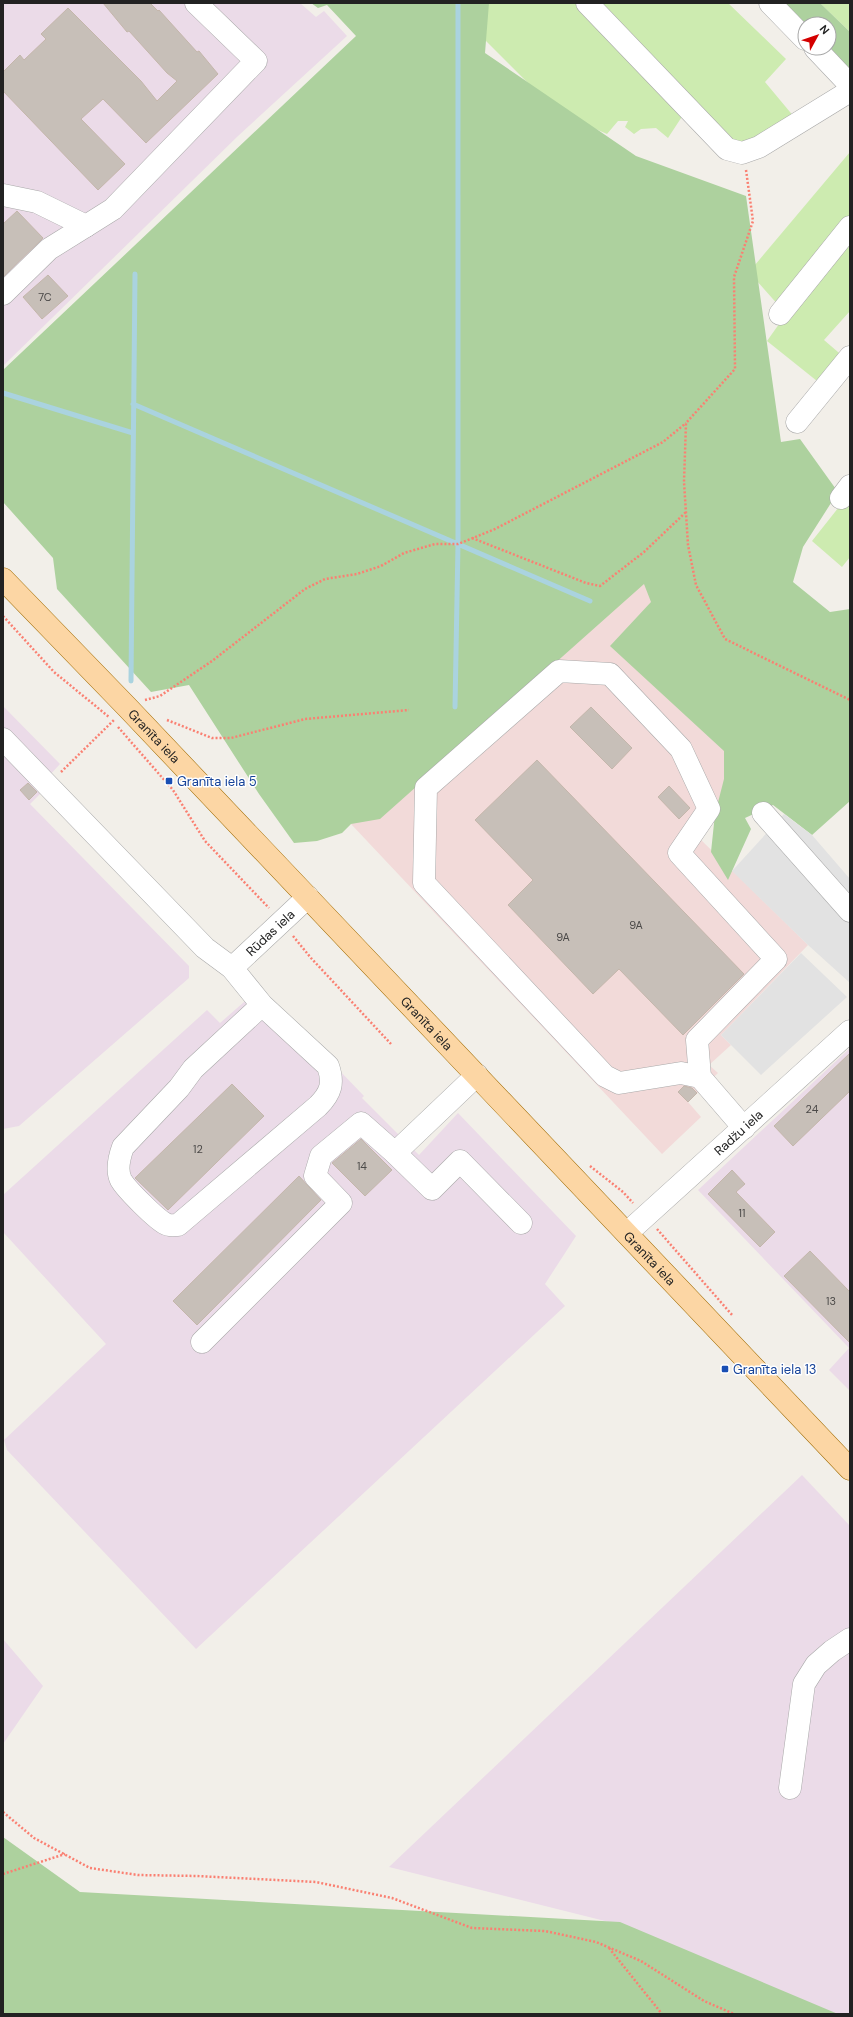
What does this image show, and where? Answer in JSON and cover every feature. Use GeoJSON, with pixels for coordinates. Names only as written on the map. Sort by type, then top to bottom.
{"type":"FeatureCollection","features":[{"type":"Feature","properties":{"kind":"main road","name":"Granīta iela"},"geometry":{"type":"LineString","coordinates":[[3,579],[120,714],[308,897],[850,1469]]}},
{"type":"Feature","properties":{"kind":"street"},"geometry":{"type":"LineString","coordinates":[[3,294],[49,249],[113,209],[256,62],[196,3]]}},
{"type":"Feature","properties":{"kind":"street"},"geometry":{"type":"LineString","coordinates":[[587,3],[727,149],[743,152],[759,147],[850,91]]}},
{"type":"Feature","properties":{"kind":"street"},"geometry":{"type":"LineString","coordinates":[[770,3],[797,31]]}},
{"type":"Feature","properties":{"kind":"street"},"geometry":{"type":"LineString","coordinates":[[823,56],[850,85]]}},
{"type":"Feature","properties":{"kind":"street"},"geometry":{"type":"LineString","coordinates":[[3,195],[37,202],[86,226]]}},
{"type":"Feature","properties":{"kind":"street"},"geometry":{"type":"LineString","coordinates":[[780,314],[850,227]]}},
{"type":"Feature","properties":{"kind":"street"},"geometry":{"type":"LineString","coordinates":[[797,422],[850,357]]}},
{"type":"Feature","properties":{"kind":"street"},"geometry":{"type":"LineString","coordinates":[[700,1077],[681,1073],[619,1083],[605,1076],[424,883],[426,788],[559,671],[610,674],[681,749],[709,810],[679,853],[776,959],[697,1040],[700,1077],[744,1128]]}},
{"type":"Feature","properties":{"kind":"street"},"geometry":{"type":"LineString","coordinates":[[3,739],[205,948],[232,968],[262,1005],[328,1066],[332,1078],[331,1089],[326,1098],[318,1106],[178,1225],[168,1225],[156,1218],[122,1180],[118,1166],[123,1147],[179,1088],[193,1069],[262,1005]]}},
{"type":"Feature","properties":{"kind":"street"},"geometry":{"type":"LineString","coordinates":[[763,813],[850,911]]}},
{"type":"Feature","properties":{"kind":"street","name":"Rūdas iela"},"geometry":{"type":"LineString","coordinates":[[232,968],[308,897]]}},
{"type":"Feature","properties":{"kind":"street","name":"Radžu iela"},"geometry":{"type":"LineString","coordinates":[[627,1233],[850,1031]]}},
{"type":"Feature","properties":{"kind":"street"},"geometry":{"type":"LineString","coordinates":[[395,1153],[477,1075]]}},
{"type":"Feature","properties":{"kind":"street"},"geometry":{"type":"LineString","coordinates":[[202,1342],[341,1203],[315,1176],[321,1156],[360,1123],[395,1153],[432,1189],[460,1161],[521,1223]]}},
{"type":"Feature","properties":{"kind":"street"},"geometry":{"type":"LineString","coordinates":[[790,1788],[804,1684],[816,1665],[832,1651],[850,1639]]}},
{"type":"Feature","properties":{"kind":"path"},"geometry":{"type":"LineString","coordinates":[[48,785],[120,714],[138,701],[160,696],[212,661],[305,589],[325,579],[357,574],[381,566],[404,553],[435,544],[458,544],[495,529],[663,442],[686,423],[735,368],[734,277],[753,221],[743,152]]}},
{"type":"Feature","properties":{"kind":"path"},"geometry":{"type":"LineString","coordinates":[[686,423],[684,482],[688,545],[696,585],[725,639],[850,700]]}},
{"type":"Feature","properties":{"kind":"path"},"geometry":{"type":"LineString","coordinates":[[472,538],[586,583],[600,586],[644,552],[686,512]]}},
{"type":"Feature","properties":{"kind":"path"},"geometry":{"type":"LineString","coordinates":[[3,616],[54,672],[120,714],[173,790],[206,841],[282,922],[311,958],[391,1044]]}},
{"type":"Feature","properties":{"kind":"path"},"geometry":{"type":"LineString","coordinates":[[163,718],[212,738],[231,738],[305,719],[409,710]]}},
{"type":"Feature","properties":{"kind":"path"},"geometry":{"type":"LineString","coordinates":[[3,1812],[34,1838],[90,1868],[138,1875],[197,1876],[316,1882],[392,1898],[472,1928],[545,1931],[596,1942],[641,1961],[704,2001],[734,2014]]}},
{"type":"Feature","properties":{"kind":"path"},"geometry":{"type":"LineString","coordinates":[[3,1874],[65,1854]]}},
{"type":"Feature","properties":{"kind":"path"},"geometry":{"type":"LineString","coordinates":[[609,1948],[662,2014]]}},
{"type":"Feature","properties":{"kind":"shaded area"},"geometry":{"type":"Polygon","coordinates":[[[3,3],[300,3],[316,17],[324,11],[347,36],[238,136],[3,366],[3,3]]]}},
{"type":"Feature","properties":{"kind":"shaded area"},"geometry":{"type":"Polygon","coordinates":[[[642,562],[802,735],[697,836],[808,945],[721,1035],[731,1045],[709,1065],[718,1073],[688,1102],[701,1117],[662,1154],[351,824],[642,562]]]}},
{"type":"Feature","properties":{"kind":"shaded area"},"geometry":{"type":"Polygon","coordinates":[[[3,706],[60,764],[48,777],[42,792],[30,804],[189,966],[189,978],[19,1126],[3,1129],[3,706]]]}},
{"type":"Feature","properties":{"kind":"shaded area"},"geometry":{"type":"Polygon","coordinates":[[[784,814],[812,835],[850,879],[850,983],[808,945],[732,871],[784,814]]]}},
{"type":"Feature","properties":{"kind":"shaded area"},"geometry":{"type":"Polygon","coordinates":[[[801,953],[847,997],[761,1075],[721,1035],[801,953]]]}},
{"type":"Feature","properties":{"kind":"shaded area"},"geometry":{"type":"Polygon","coordinates":[[[260,988],[364,1096],[362,1098],[419,1155],[458,1113],[576,1236],[545,1284],[565,1306],[196,1649],[7,1450],[4,1440],[106,1344],[3,1232],[3,1195],[207,1010],[220,1023],[260,988]]]}},
{"type":"Feature","properties":{"kind":"shaded area"},"geometry":{"type":"Polygon","coordinates":[[[850,1048],[850,1391],[829,1370],[849,1348],[698,1190],[850,1048]]]}},
{"type":"Feature","properties":{"kind":"shaded area"},"geometry":{"type":"Polygon","coordinates":[[[802,1475],[850,1526],[850,2014],[797,2014],[625,1926],[389,1867],[802,1475]]]}},
{"type":"Feature","properties":{"kind":"shaded area"},"geometry":{"type":"Polygon","coordinates":[[[3,1639],[43,1686],[3,1744],[3,1639]]]}},
{"type":"Feature","properties":{"kind":"green space"},"geometry":{"type":"Polygon","coordinates":[[[311,3],[489,3],[485,53],[636,156],[746,196],[781,442],[800,439],[838,492],[803,547],[793,582],[830,612],[850,609],[850,801],[812,835],[773,805],[745,818],[751,829],[728,880],[711,852],[715,814],[724,779],[724,751],[610,646],[651,602],[644,584],[380,819],[351,824],[342,833],[317,841],[294,843],[259,794],[189,685],[151,692],[57,589],[53,558],[3,502],[3,370],[356,36],[327,5],[318,8],[311,3]]]}},
{"type":"Feature","properties":{"kind":"green space"},"geometry":{"type":"Polygon","coordinates":[[[485,3],[581,3],[685,112],[668,138],[656,128],[641,129],[634,134],[625,127],[628,121],[618,121],[607,134],[557,112],[474,29],[485,3]]]}},
{"type":"Feature","properties":{"kind":"green space"},"geometry":{"type":"Polygon","coordinates":[[[594,3],[728,3],[786,59],[765,82],[795,118],[755,144],[730,146],[594,3]]]}},
{"type":"Feature","properties":{"kind":"green space"},"geometry":{"type":"Polygon","coordinates":[[[780,3],[820,3],[833,16],[797,16],[797,17],[780,3]]]}},
{"type":"Feature","properties":{"kind":"green space"},"geometry":{"type":"Polygon","coordinates":[[[820,3],[850,3],[850,32],[837,19],[837,16],[833,16],[820,3]]]}},
{"type":"Feature","properties":{"kind":"green space"},"geometry":{"type":"Polygon","coordinates":[[[837,19],[850,32],[850,75],[835,56],[837,56],[837,19]]]}},
{"type":"Feature","properties":{"kind":"green space"},"geometry":{"type":"Polygon","coordinates":[[[850,152],[850,218],[780,307],[749,272],[850,152]]]}},
{"type":"Feature","properties":{"kind":"green space"},"geometry":{"type":"Polygon","coordinates":[[[850,235],[850,311],[824,340],[845,358],[822,385],[767,341],[789,310],[850,235]]]}},
{"type":"Feature","properties":{"kind":"green space"},"geometry":{"type":"Polygon","coordinates":[[[850,493],[850,557],[842,567],[812,541],[850,493]]]}},
{"type":"Feature","properties":{"kind":"green space"},"geometry":{"type":"Polygon","coordinates":[[[3,1837],[80,1892],[620,1922],[838,2014],[3,2014],[3,1837]]]}},
{"type":"Feature","properties":{"kind":"building"},"geometry":{"type":"Polygon","coordinates":[[[103,3],[150,3],[158,11],[159,10],[197,52],[199,51],[218,74],[146,143],[103,99],[81,119],[125,164],[98,190],[3,91],[3,72],[20,55],[24,60],[46,39],[41,34],[68,8],[141,81],[157,101],[177,81],[167,73],[129,31],[127,32],[103,3]]]}},
{"type":"Feature","properties":{"kind":"building"},"geometry":{"type":"Polygon","coordinates":[[[17,211],[43,238],[3,277],[3,224],[17,211]]]}},
{"type":"Feature","properties":{"kind":"building"},"geometry":{"type":"Polygon","coordinates":[[[48,275],[68,296],[42,319],[23,297],[48,275]]]}},
{"type":"Feature","properties":{"kind":"building"},"geometry":{"type":"Polygon","coordinates":[[[591,707],[632,748],[612,769],[570,727],[591,707]]]}},
{"type":"Feature","properties":{"kind":"building"},"geometry":{"type":"Polygon","coordinates":[[[537,760],[744,974],[683,1035],[619,969],[593,994],[508,905],[533,880],[475,820],[537,760]]]}},
{"type":"Feature","properties":{"kind":"building"},"geometry":{"type":"Polygon","coordinates":[[[28,783],[37,792],[29,800],[20,790],[28,783]]]}},
{"type":"Feature","properties":{"kind":"building"},"geometry":{"type":"Polygon","coordinates":[[[669,786],[690,808],[679,819],[658,797],[669,786]]]}},
{"type":"Feature","properties":{"kind":"building"},"geometry":{"type":"Polygon","coordinates":[[[850,1053],[850,1091],[793,1146],[774,1126],[850,1053]]]}},
{"type":"Feature","properties":{"kind":"building"},"geometry":{"type":"Polygon","coordinates":[[[232,1084],[264,1116],[168,1210],[135,1178],[232,1084]]]}},
{"type":"Feature","properties":{"kind":"building"},"geometry":{"type":"Polygon","coordinates":[[[684,1086],[692,1088],[697,1093],[688,1102],[678,1092],[684,1086]]]}},
{"type":"Feature","properties":{"kind":"building"},"geometry":{"type":"Polygon","coordinates":[[[361,1139],[392,1170],[365,1196],[332,1163],[361,1139]]]}},
{"type":"Feature","properties":{"kind":"building"},"geometry":{"type":"Polygon","coordinates":[[[732,1170],[745,1184],[736,1192],[775,1232],[760,1247],[708,1194],[732,1170]]]}},
{"type":"Feature","properties":{"kind":"building"},"geometry":{"type":"Polygon","coordinates":[[[299,1176],[321,1200],[197,1325],[173,1301],[299,1176]]]}},
{"type":"Feature","properties":{"kind":"building"},"geometry":{"type":"Polygon","coordinates":[[[810,1251],[850,1292],[850,1343],[784,1276],[810,1251]]]}},
{"type":"Feature","properties":{"kind":"waterway"},"geometry":{"type":"LineString","coordinates":[[455,707],[458,544],[458,3]]}},
{"type":"Feature","properties":{"kind":"waterway"},"geometry":{"type":"LineString","coordinates":[[131,681],[135,274]]}},
{"type":"Feature","properties":{"kind":"waterway"},"geometry":{"type":"LineString","coordinates":[[3,393],[133,433]]}},
{"type":"Feature","properties":{"kind":"waterway"},"geometry":{"type":"LineString","coordinates":[[133,404],[590,601]]}},
{"type":"Feature","properties":{"kind":"place","name":"Granīta iela 5"},"geometry":{"type":"Point","coordinates":[169,781]}},
{"type":"Feature","properties":{"kind":"place","name":"Granīta iela 13"},"geometry":{"type":"Point","coordinates":[725,1369]}}]}
